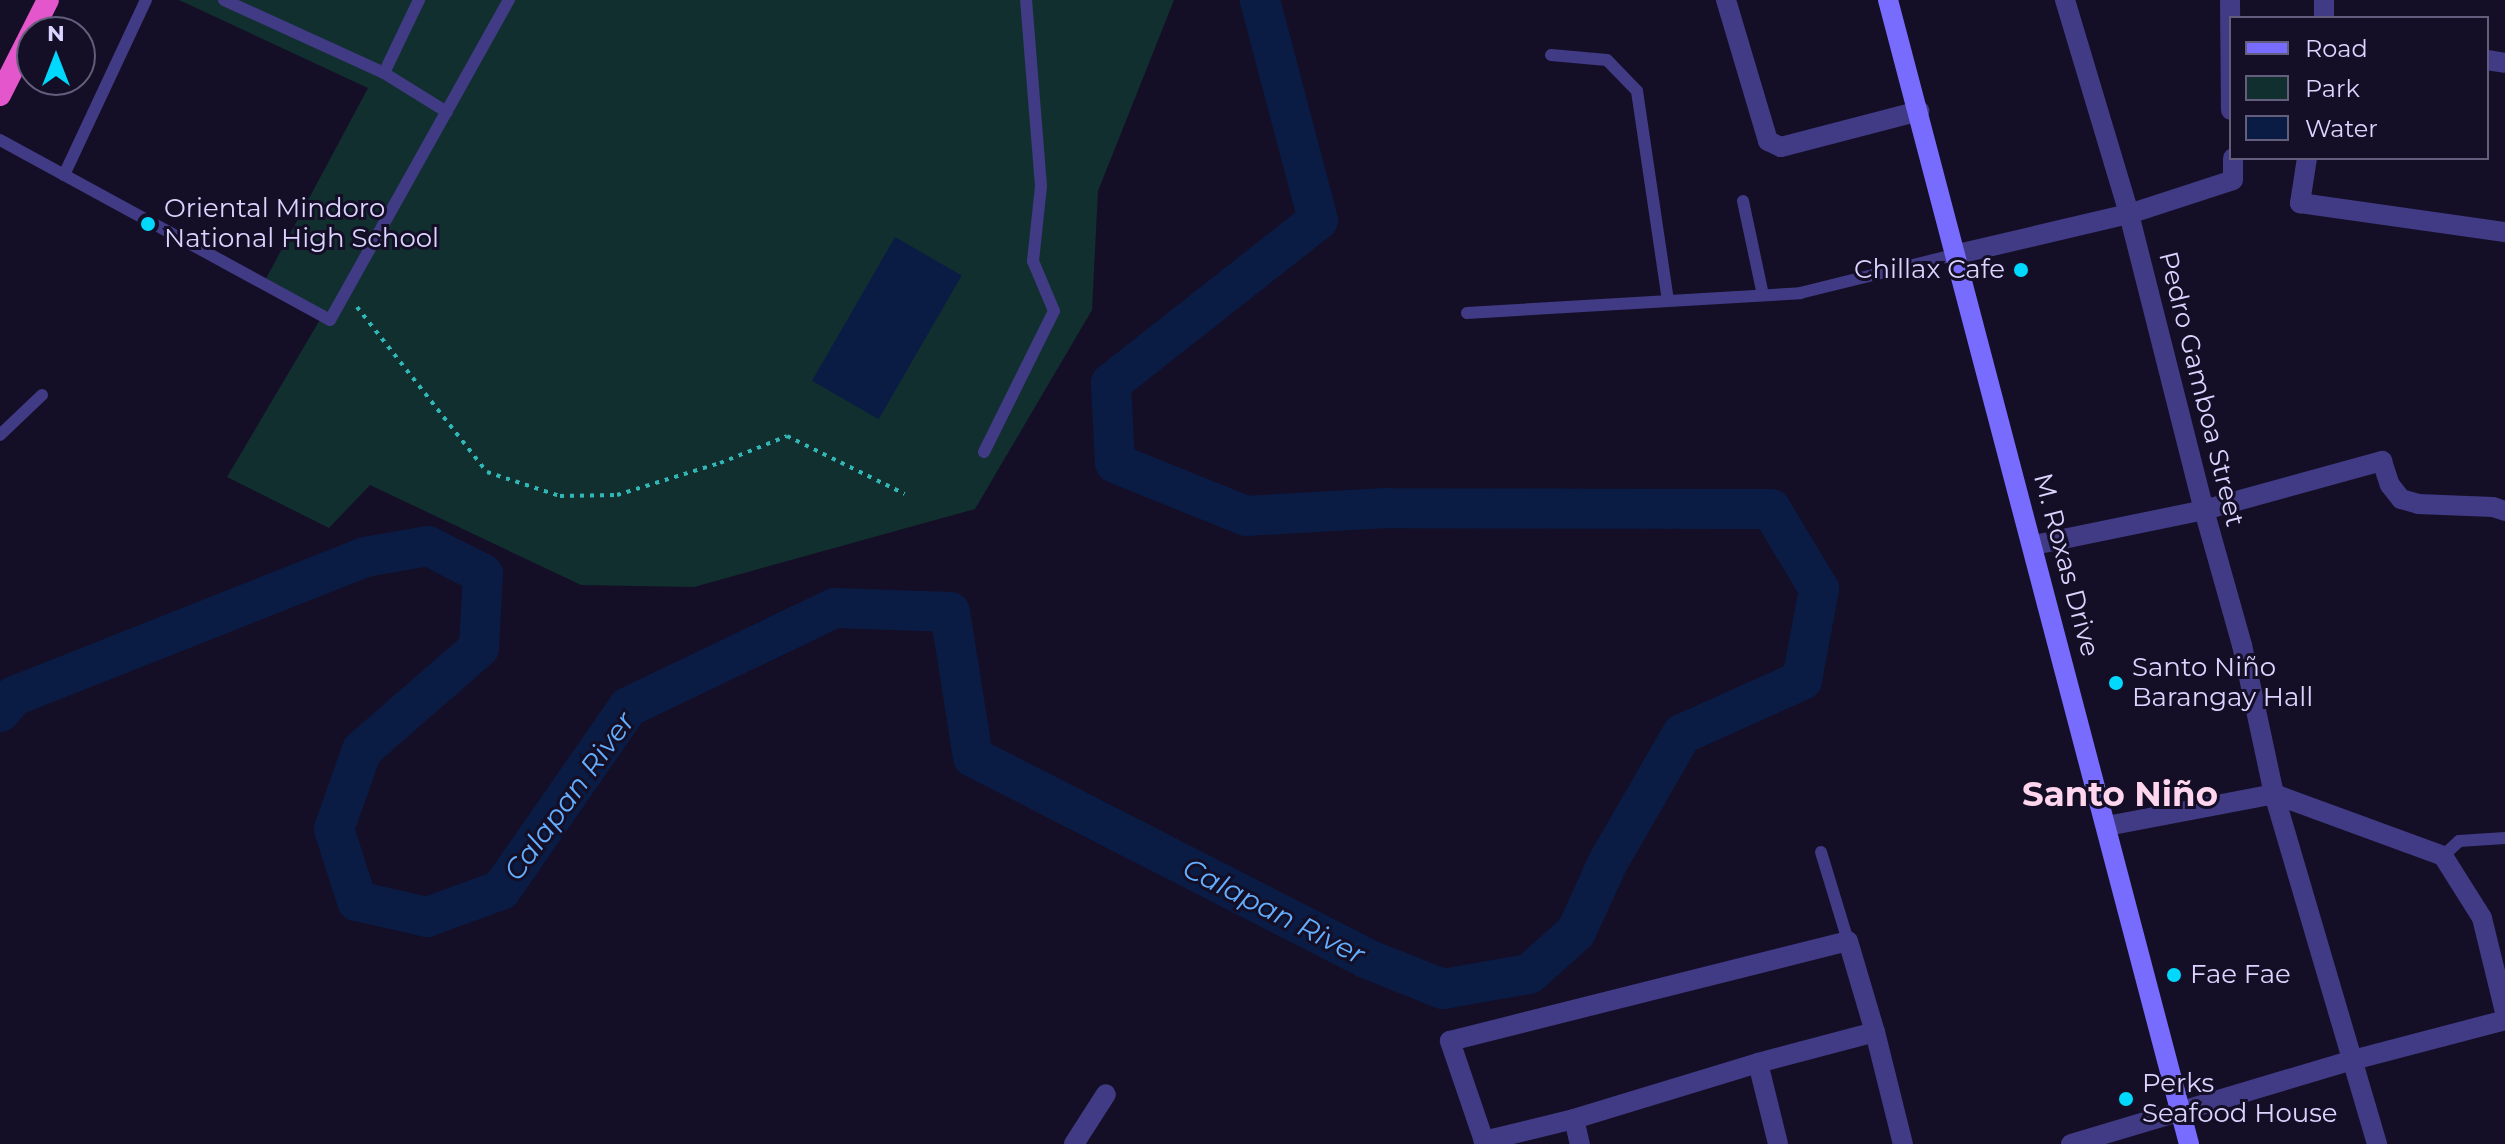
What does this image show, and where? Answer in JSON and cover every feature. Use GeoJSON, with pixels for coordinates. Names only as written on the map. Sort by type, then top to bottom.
{"type":"FeatureCollection","features":[{"type":"Feature","properties":{"kind":"highway"},"geometry":{"type":"LineString","coordinates":[[0,95],[48,0]]}},
{"type":"Feature","properties":{"kind":"main road","name":"M. Roxas Drive"},"geometry":{"type":"LineString","coordinates":[[1888,0],[1958,254],[2189,1144]]}},
{"type":"Feature","properties":{"kind":"street"},"geometry":{"type":"LineString","coordinates":[[1726,0],[1768,141],[1781,147],[1919,111]]}},
{"type":"Feature","properties":{"kind":"street","name":"Pedro Gamboa Street"},"geometry":{"type":"LineString","coordinates":[[2065,0],[2129,214],[2204,510],[2242,645],[2274,794],[2377,1144]]}},
{"type":"Feature","properties":{"kind":"street"},"geometry":{"type":"LineString","coordinates":[[1958,254],[2129,214],[2233,180],[2233,160]]}},
{"type":"Feature","properties":{"kind":"street"},"geometry":{"type":"LineString","coordinates":[[2307,160],[2300,203],[2505,232]]}},
{"type":"Feature","properties":{"kind":"street"},"geometry":{"type":"LineString","coordinates":[[2034,545],[2204,510],[2382,461],[2390,485],[2401,499],[2418,504],[2493,507],[2505,511]]}},
{"type":"Feature","properties":{"kind":"street"},"geometry":{"type":"LineString","coordinates":[[2107,826],[2274,794],[2443,856],[2482,918],[2505,1012]]}},
{"type":"Feature","properties":{"kind":"street"},"geometry":{"type":"LineString","coordinates":[[1875,1032],[1758,1063],[1574,1119],[1484,1141],[1450,1041],[1848,941],[1875,1032],[1903,1144]]}},
{"type":"Feature","properties":{"kind":"street"},"geometry":{"type":"LineString","coordinates":[[2071,1144],[2353,1060],[2505,1020]]}},
{"type":"Feature","properties":{"kind":"street"},"geometry":{"type":"LineString","coordinates":[[1758,1063],[1778,1144]]}},
{"type":"Feature","properties":{"kind":"street"},"geometry":{"type":"LineString","coordinates":[[1074,1144],[1106,1094]]}},
{"type":"Feature","properties":{"kind":"street"},"geometry":{"type":"LineString","coordinates":[[1574,1119],[1580,1144]]}},
{"type":"Feature","properties":{"kind":"lane"},"geometry":{"type":"LineString","coordinates":[[224,0],[384,73],[447,112]]}},
{"type":"Feature","properties":{"kind":"lane"},"geometry":{"type":"LineString","coordinates":[[384,73],[419,0]]}},
{"type":"Feature","properties":{"kind":"lane"},"geometry":{"type":"LineString","coordinates":[[0,140],[330,320],[509,0]]}},
{"type":"Feature","properties":{"kind":"lane"},"geometry":{"type":"LineString","coordinates":[[984,452],[1054,311],[1033,261],[1041,186],[1026,0]]}},
{"type":"Feature","properties":{"kind":"lane"},"geometry":{"type":"LineString","coordinates":[[64,175],[143,1]]}},
{"type":"Feature","properties":{"kind":"lane"},"geometry":{"type":"LineString","coordinates":[[1551,55],[1607,60],[1637,91],[1668,301]]}},
{"type":"Feature","properties":{"kind":"lane"},"geometry":{"type":"LineString","coordinates":[[1743,201],[1763,295]]}},
{"type":"Feature","properties":{"kind":"lane"},"geometry":{"type":"LineString","coordinates":[[1467,313],[1800,293],[1958,254]]}},
{"type":"Feature","properties":{"kind":"lane"},"geometry":{"type":"LineString","coordinates":[[0,435],[42,395]]}},
{"type":"Feature","properties":{"kind":"lane"},"geometry":{"type":"LineString","coordinates":[[2443,856],[2459,841],[2505,838]]}},
{"type":"Feature","properties":{"kind":"lane"},"geometry":{"type":"LineString","coordinates":[[1821,852],[1848,941]]}},
{"type":"Feature","properties":{"kind":"path"},"geometry":{"type":"LineString","coordinates":[[345,293],[487,472],[560,496],[617,495],[720,463],[787,436],[905,494]]}},
{"type":"Feature","properties":{"kind":"green space"},"geometry":{"type":"Polygon","coordinates":[[[179,0],[1174,0],[1098,191],[1092,310],[975,509],[694,587],[581,585],[370,485],[329,528],[227,477],[321,318],[261,288],[368,88],[179,0]]]}},
{"type":"Feature","properties":{"kind":"water"},"geometry":{"type":"Polygon","coordinates":[[[895,237],[962,276],[879,419],[812,381],[895,237]]]}},
{"type":"Feature","properties":{"kind":"waterway","name":"Calapan River"},"geometry":{"type":"LineString","coordinates":[[0,712],[14,696],[365,557],[428,546],[483,574],[479,648],[362,750],[334,829],[357,901],[427,917],[501,890],[628,707],[835,608],[950,612],[973,757],[1365,958],[1443,989],[1529,974],[1576,932],[1608,862],[1682,734],[1802,680],[1819,589],[1771,509],[1385,508],[1246,516],[1115,463],[1111,383],[1318,220],[1260,0]]}},
{"type":"Feature","properties":{"kind":"place","name":"Oriental Mindoro National High School"},"geometry":{"type":"Point","coordinates":[148,224]}},
{"type":"Feature","properties":{"kind":"place","name":"Chillax Cafe"},"geometry":{"type":"Point","coordinates":[2021,270]}},
{"type":"Feature","properties":{"kind":"place","name":"Santo Niño Barangay Hall"},"geometry":{"type":"Point","coordinates":[2116,683]}},
{"type":"Feature","properties":{"kind":"place","name":"Fae Fae"},"geometry":{"type":"Point","coordinates":[2174,975]}},
{"type":"Feature","properties":{"kind":"place","name":"Perks Seafood House"},"geometry":{"type":"Point","coordinates":[2126,1099]}},
{"type":"Feature","properties":{"kind":"district","name":"Santo Niño"},"geometry":{"type":"Point","coordinates":[2120,795]}}]}
